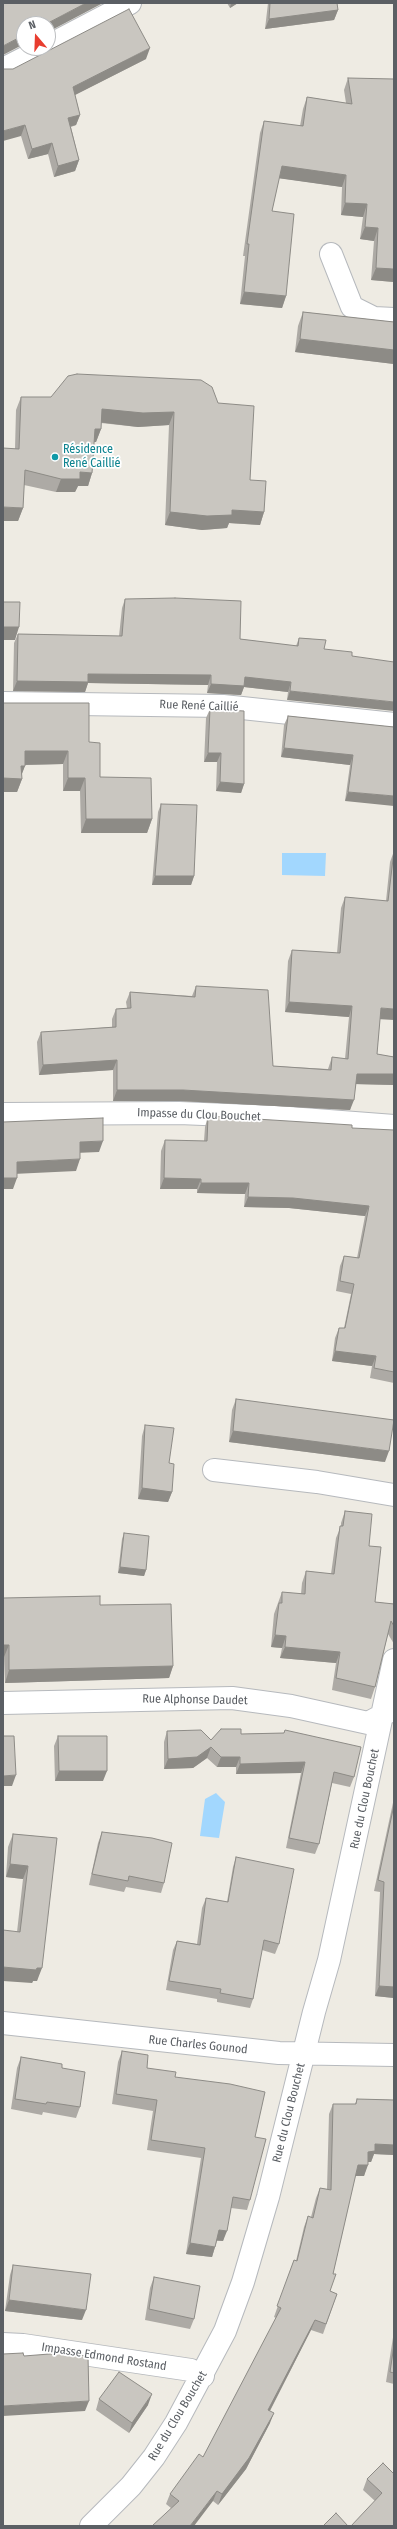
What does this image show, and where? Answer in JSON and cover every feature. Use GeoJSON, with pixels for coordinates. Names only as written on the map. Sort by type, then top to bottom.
{"type":"FeatureCollection","features":[{"type":"Feature","properties":{"kind":"street"},"geometry":{"type":"LineString","coordinates":[[56,42],[130,3]]}},
{"type":"Feature","properties":{"kind":"street"},"geometry":{"type":"LineString","coordinates":[[3,69],[28,56]]}},
{"type":"Feature","properties":{"kind":"street"},"geometry":{"type":"LineString","coordinates":[[331,254],[352,307],[374,318],[394,319]]}},
{"type":"Feature","properties":{"kind":"street","name":"Rue René Caillié"},"geometry":{"type":"LineString","coordinates":[[3,703],[223,706],[394,724]]}},
{"type":"Feature","properties":{"kind":"street","name":"Impasse du Clou Bouchet"},"geometry":{"type":"LineString","coordinates":[[3,1114],[179,1113],[276,1117],[394,1126]]}},
{"type":"Feature","properties":{"kind":"street"},"geometry":{"type":"LineString","coordinates":[[214,1470],[317,1482],[394,1495]]}},
{"type":"Feature","properties":{"kind":"street","name":"Rue du Clou Bouchet"},"geometry":{"type":"LineString","coordinates":[[91,2526],[131,2486],[154,2457],[202,2376],[225,2331],[251,2256],[329,1960],[389,1712],[394,1660]]}},
{"type":"Feature","properties":{"kind":"street","name":"Rue Alphonse Daudet"},"geometry":{"type":"LineString","coordinates":[[3,1702],[232,1698],[291,1706],[368,1722],[389,1712]]}},
{"type":"Feature","properties":{"kind":"street","name":"Rue Charles Gounod"},"geometry":{"type":"LineString","coordinates":[[3,2023],[279,2053],[394,2055]]}},
{"type":"Feature","properties":{"kind":"street","name":"Impasse Edmond Rostand"},"geometry":{"type":"LineString","coordinates":[[3,2344],[23,2345],[191,2370],[202,2376]]}},
{"type":"Feature","properties":{"kind":"water"},"geometry":{"type":"Polygon","coordinates":[[[282,853],[326,853],[325,876],[282,875],[282,853]]]}},
{"type":"Feature","properties":{"kind":"water"},"geometry":{"type":"Polygon","coordinates":[[[216,1793],[225,1802],[219,1838],[200,1836],[205,1799],[216,1793]]]}},
{"type":"Feature","properties":{"kind":"building"},"geometry":{"type":"Polygon","coordinates":[[[3,3],[86,3],[56,19],[56,16],[16,16],[16,39],[3,46],[3,3]]]}},
{"type":"Feature","properties":{"kind":"building"},"geometry":{"type":"Polygon","coordinates":[[[270,3],[337,3],[338,10],[269,19],[270,3]]]}},
{"type":"Feature","properties":{"kind":"building"},"geometry":{"type":"Polygon","coordinates":[[[129,9],[150,48],[73,87],[80,115],[68,118],[79,160],[58,166],[52,143],[32,149],[25,125],[3,131],[3,69],[13,69],[38,56],[56,56],[56,47],[129,9]]]}},
{"type":"Feature","properties":{"kind":"building"},"geometry":{"type":"Polygon","coordinates":[[[348,78],[394,79],[394,269],[376,268],[378,228],[365,227],[367,204],[345,203],[346,175],[282,166],[272,211],[294,214],[286,296],[244,292],[249,244],[247,244],[264,121],[303,126],[307,97],[352,104],[348,78]]]}},
{"type":"Feature","properties":{"kind":"building"},"geometry":{"type":"Polygon","coordinates":[[[303,312],[394,322],[394,350],[300,339],[303,312]]]}},
{"type":"Feature","properties":{"kind":"building","name":"Résidence René Caillié"},"geometry":{"type":"Polygon","coordinates":[[[77,374],[201,380],[212,387],[218,403],[254,406],[250,480],[266,481],[264,512],[232,510],[232,515],[207,516],[170,512],[174,412],[143,413],[102,409],[101,429],[95,429],[92,473],[80,472],[80,479],[61,479],[25,470],[23,508],[3,507],[3,448],[19,449],[21,397],[51,397],[68,376],[77,374]]]}},
{"type":"Feature","properties":{"kind":"building"},"geometry":{"type":"Polygon","coordinates":[[[175,598],[241,601],[240,639],[298,646],[299,638],[326,640],[324,649],[352,652],[352,656],[394,662],[394,702],[290,691],[291,682],[245,677],[244,686],[211,684],[211,675],[88,674],[88,682],[17,681],[18,634],[122,636],[125,599],[175,598]]]}},
{"type":"Feature","properties":{"kind":"building"},"geometry":{"type":"Polygon","coordinates":[[[3,602],[20,602],[19,627],[3,627],[3,602]]]}},
{"type":"Feature","properties":{"kind":"building"},"geometry":{"type":"Polygon","coordinates":[[[3,703],[89,703],[89,742],[100,743],[100,777],[151,778],[152,819],[86,819],[85,778],[68,778],[68,751],[25,751],[25,766],[21,766],[22,779],[3,778],[3,703]]]}},
{"type":"Feature","properties":{"kind":"building"},"geometry":{"type":"Polygon","coordinates":[[[210,709],[244,711],[244,784],[220,782],[221,753],[208,753],[210,709]]]}},
{"type":"Feature","properties":{"kind":"building"},"geometry":{"type":"Polygon","coordinates":[[[288,716],[394,727],[394,796],[348,792],[353,755],[284,748],[288,716]]]}},
{"type":"Feature","properties":{"kind":"building"},"geometry":{"type":"Polygon","coordinates":[[[161,804],[197,805],[194,876],[155,876],[161,804]]]}},
{"type":"Feature","properties":{"kind":"building"},"geometry":{"type":"Polygon","coordinates":[[[394,851],[394,1009],[381,1008],[377,1054],[394,1057],[394,1074],[357,1074],[354,1100],[183,1090],[117,1090],[117,1060],[43,1065],[41,1032],[116,1027],[116,1009],[131,1008],[130,992],[195,997],[196,986],[268,990],[273,1066],[331,1070],[332,1057],[348,1059],[352,1006],[289,1002],[292,950],[340,953],[345,897],[388,901],[394,851]]]}},
{"type":"Feature","properties":{"kind":"building"},"geometry":{"type":"Polygon","coordinates":[[[208,1116],[352,1125],[352,1128],[394,1130],[394,1372],[374,1368],[376,1356],[335,1351],[339,1328],[345,1328],[354,1284],[340,1281],[344,1256],[359,1258],[369,1206],[293,1198],[248,1197],[249,1183],[201,1183],[201,1179],[164,1178],[165,1140],[207,1141],[208,1116]]]}},
{"type":"Feature","properties":{"kind":"building"},"geometry":{"type":"Polygon","coordinates":[[[103,1118],[103,1141],[80,1142],[80,1159],[17,1162],[17,1178],[3,1178],[3,1122],[103,1118]]]}},
{"type":"Feature","properties":{"kind":"building"},"geometry":{"type":"Polygon","coordinates":[[[236,1399],[394,1420],[389,1451],[233,1431],[236,1399]]]}},
{"type":"Feature","properties":{"kind":"building"},"geometry":{"type":"Polygon","coordinates":[[[145,1425],[174,1428],[169,1463],[174,1464],[172,1492],[142,1488],[145,1425]]]}},
{"type":"Feature","properties":{"kind":"building"},"geometry":{"type":"Polygon","coordinates":[[[345,1511],[372,1514],[369,1546],[381,1547],[375,1602],[394,1604],[394,1626],[391,1621],[375,1687],[336,1678],[340,1652],[285,1647],[286,1636],[275,1635],[279,1603],[282,1603],[282,1592],[305,1594],[306,1571],[334,1574],[340,1526],[343,1526],[345,1511]]]}},
{"type":"Feature","properties":{"kind":"building"},"geometry":{"type":"Polygon","coordinates":[[[124,1533],[149,1536],[146,1570],[120,1567],[124,1533]]]}},
{"type":"Feature","properties":{"kind":"building"},"geometry":{"type":"Polygon","coordinates":[[[100,1596],[100,1605],[171,1604],[173,1666],[9,1670],[9,1645],[3,1645],[3,1598],[100,1596]]]}},
{"type":"Feature","properties":{"kind":"building"},"geometry":{"type":"Polygon","coordinates":[[[221,1729],[241,1729],[241,1734],[284,1733],[285,1730],[361,1747],[354,1777],[334,1772],[319,1844],[289,1838],[305,1762],[240,1764],[240,1757],[221,1757],[211,1747],[197,1757],[168,1759],[167,1731],[201,1730],[211,1740],[221,1729]]]}},
{"type":"Feature","properties":{"kind":"building"},"geometry":{"type":"Polygon","coordinates":[[[3,1736],[14,1736],[16,1775],[3,1776],[3,1736]]]}},
{"type":"Feature","properties":{"kind":"building"},"geometry":{"type":"Polygon","coordinates":[[[58,1736],[107,1736],[107,1771],[59,1771],[58,1736]]]}},
{"type":"Feature","properties":{"kind":"building"},"geometry":{"type":"Polygon","coordinates":[[[394,1805],[394,1987],[379,1986],[384,1882],[378,1880],[394,1805]]]}},
{"type":"Feature","properties":{"kind":"building"},"geometry":{"type":"Polygon","coordinates":[[[102,1832],[152,1838],[172,1843],[164,1883],[129,1876],[128,1881],[92,1874],[102,1832]]]}},
{"type":"Feature","properties":{"kind":"building"},"geometry":{"type":"Polygon","coordinates":[[[13,1834],[57,1838],[42,1968],[37,1968],[36,1970],[3,1967],[3,1930],[20,1932],[28,1866],[10,1864],[13,1834]]]}},
{"type":"Feature","properties":{"kind":"building"},"geometry":{"type":"Polygon","coordinates":[[[236,1857],[294,1869],[279,1944],[264,1940],[253,1999],[220,1993],[221,1989],[169,1981],[177,1941],[200,1945],[206,1898],[228,1902],[236,1857]]]}},
{"type":"Feature","properties":{"kind":"building"},"geometry":{"type":"Polygon","coordinates":[[[122,2051],[148,2055],[147,2068],[176,2072],[175,2077],[230,2084],[265,2092],[255,2137],[266,2139],[250,2200],[233,2197],[227,2231],[219,2230],[215,2247],[190,2243],[205,2148],[151,2140],[157,2100],[116,2094],[122,2051]]]}},
{"type":"Feature","properties":{"kind":"building"},"geometry":{"type":"Polygon","coordinates":[[[21,2057],[62,2064],[62,2068],[85,2072],[80,2107],[15,2099],[21,2057]]]}},
{"type":"Feature","properties":{"kind":"building"},"geometry":{"type":"Polygon","coordinates":[[[357,2099],[394,2100],[394,2145],[375,2144],[375,2151],[368,2152],[368,2165],[358,2165],[333,2274],[336,2274],[330,2291],[337,2294],[326,2324],[315,2320],[268,2410],[274,2413],[249,2458],[222,2494],[217,2491],[190,2526],[152,2526],[179,2501],[170,2494],[199,2454],[203,2457],[281,2308],[277,2306],[294,2260],[297,2261],[308,2216],[313,2218],[320,2188],[331,2190],[333,2104],[356,2104],[357,2099]]]}},
{"type":"Feature","properties":{"kind":"building"},"geometry":{"type":"Polygon","coordinates":[[[13,2265],[91,2274],[86,2310],[9,2300],[13,2265]]]}},
{"type":"Feature","properties":{"kind":"building"},"geometry":{"type":"Polygon","coordinates":[[[154,2277],[200,2286],[194,2319],[149,2309],[154,2277]]]}},
{"type":"Feature","properties":{"kind":"building"},"geometry":{"type":"Polygon","coordinates":[[[394,2345],[394,2373],[390,2372],[394,2345]]]}},
{"type":"Feature","properties":{"kind":"building"},"geometry":{"type":"Polygon","coordinates":[[[23,2353],[24,2356],[62,2353],[88,2356],[89,2401],[3,2406],[3,2354],[23,2353]]]}},
{"type":"Feature","properties":{"kind":"building"},"geometry":{"type":"Polygon","coordinates":[[[119,2372],[152,2394],[132,2423],[99,2399],[119,2372]]]}},
{"type":"Feature","properties":{"kind":"building"},"geometry":{"type":"Polygon","coordinates":[[[383,2463],[394,2474],[394,2526],[351,2526],[382,2493],[367,2479],[383,2463]]]}},
{"type":"Feature","properties":{"kind":"building"},"geometry":{"type":"Polygon","coordinates":[[[336,2513],[348,2526],[323,2526],[336,2513]]]}},
{"type":"Feature","properties":{"kind":"place","name":"Résidence René Caillié"},"geometry":{"type":"Point","coordinates":[55,457]}}]}
